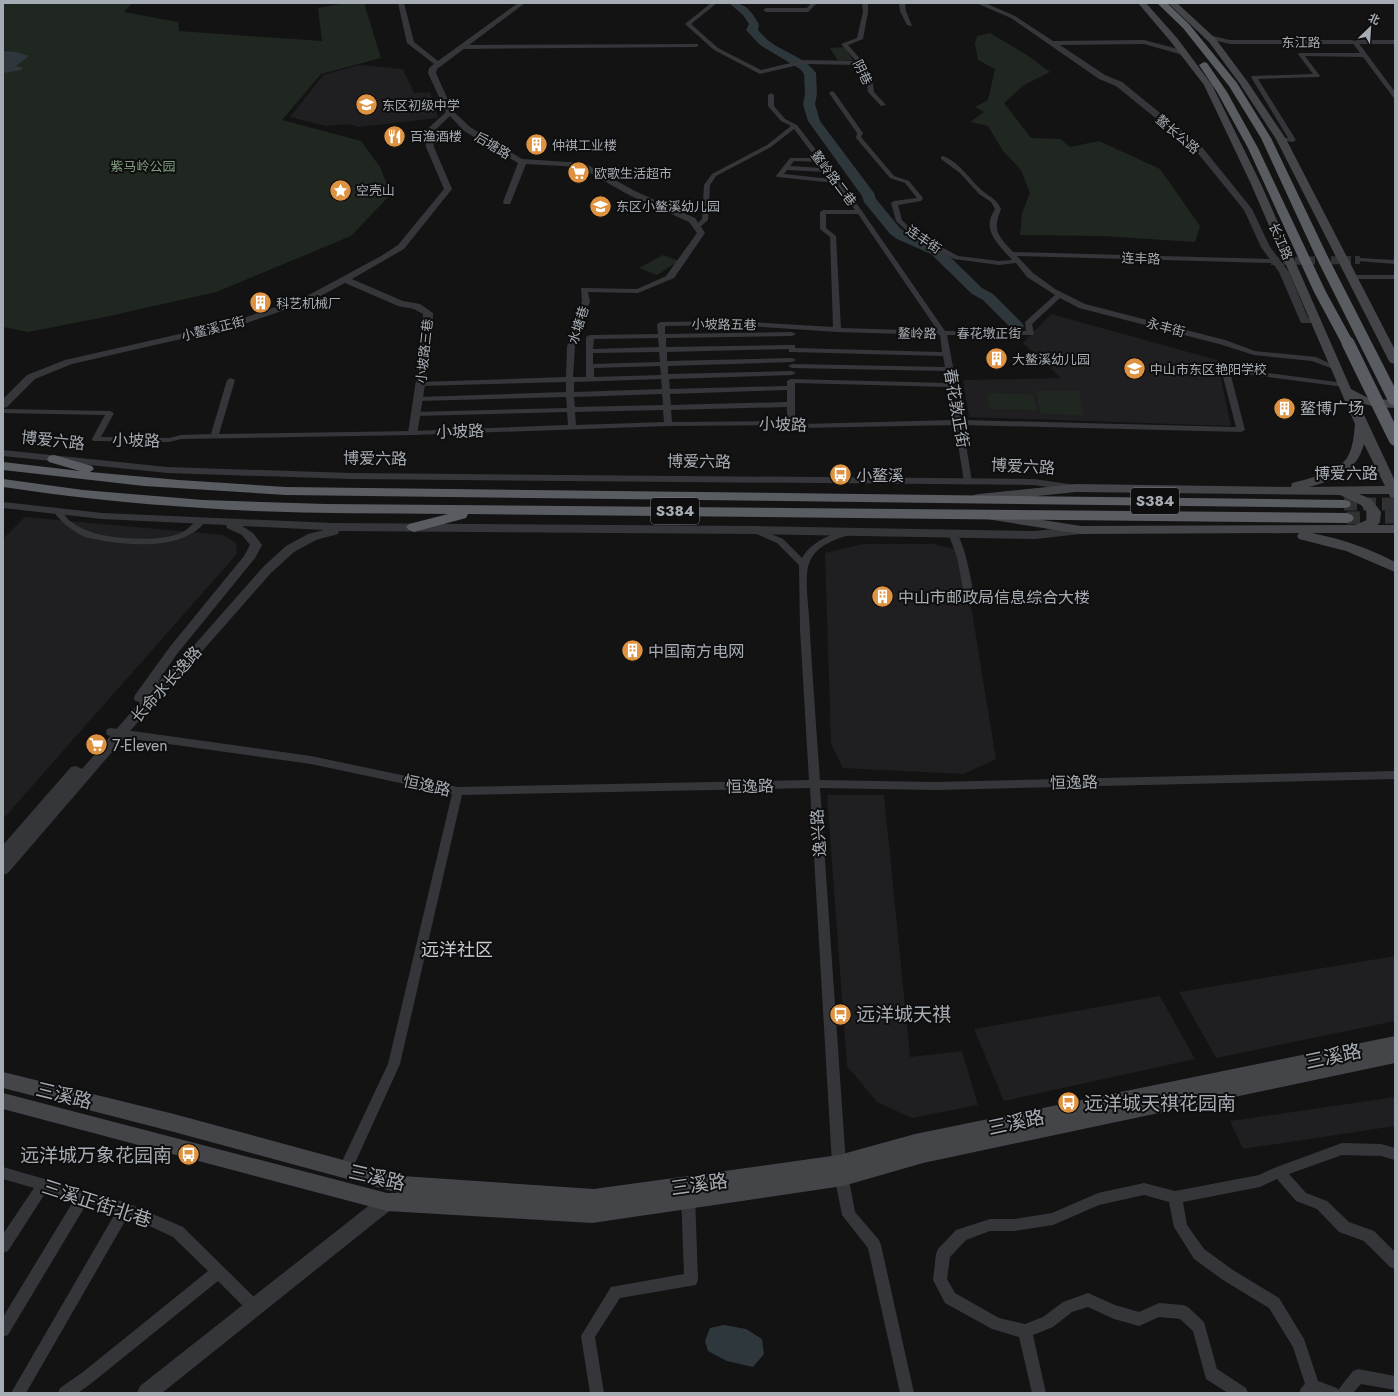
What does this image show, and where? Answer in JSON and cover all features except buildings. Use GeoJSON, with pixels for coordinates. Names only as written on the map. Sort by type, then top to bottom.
{"type":"FeatureCollection","features":[{"type":"Feature","properties":{"kind":"highway","name":"长江路"},"geometry":{"type":"LineString","coordinates":[[1151,3],[1176,28],[1217,83],[1251,141],[1320,292],[1363,371],[1395,439]]}},
{"type":"Feature","properties":{"kind":"highway","name":"长江路"},"geometry":{"type":"LineString","coordinates":[[1162,3],[1186,26],[1233,84],[1270,146],[1337,286],[1395,402]]}},
{"type":"Feature","properties":{"kind":"highway"},"geometry":{"type":"LineString","coordinates":[[54,459],[128,481]]}},
{"type":"Feature","properties":{"kind":"highway","name":"博爱六路"},"geometry":{"type":"LineString","coordinates":[[3,466],[56,474],[168,485],[286,491],[966,499],[1346,511],[976,514],[326,508],[202,504],[83,494],[3,483]]}},
{"type":"Feature","properties":{"kind":"highway"},"geometry":{"type":"LineString","coordinates":[[414,527],[483,509]]}},
{"type":"Feature","properties":{"kind":"main road","name":"长江路"},"geometry":{"type":"LineString","coordinates":[[1142,3],[1164,36],[1183,53],[1208,85],[1272,221],[1361,424],[1394,492]]}},
{"type":"Feature","properties":{"kind":"main road","name":"长江路"},"geometry":{"type":"LineString","coordinates":[[1172,3],[1214,44],[1244,83],[1281,139],[1395,361]]}},
{"type":"Feature","properties":{"kind":"main road"},"geometry":{"type":"LineString","coordinates":[[1246,164],[1251,141]]}},
{"type":"Feature","properties":{"kind":"main road","name":"长江路"},"geometry":{"type":"LineString","coordinates":[[1270,146],[1303,182]]}},
{"type":"Feature","properties":{"kind":"main road"},"geometry":{"type":"LineString","coordinates":[[1272,221],[1306,259]]}},
{"type":"Feature","properties":{"kind":"main road"},"geometry":{"type":"LineString","coordinates":[[1336,247],[1337,286]]}},
{"type":"Feature","properties":{"kind":"main road"},"geometry":{"type":"LineString","coordinates":[[1346,388],[1360,400],[1371,403],[1395,402]]}},
{"type":"Feature","properties":{"kind":"main road"},"geometry":{"type":"LineString","coordinates":[[1268,490],[1308,484],[1334,474],[1350,462],[1359,442],[1361,424]]}},
{"type":"Feature","properties":{"kind":"main road"},"geometry":{"type":"LineString","coordinates":[[966,499],[1076,488]]}},
{"type":"Feature","properties":{"kind":"main road","name":"博爱六路"},"geometry":{"type":"LineString","coordinates":[[1076,488],[1394,492]]}},
{"type":"Feature","properties":{"kind":"main road"},"geometry":{"type":"LineString","coordinates":[[1335,491],[1353,496],[1366,502],[1374,512],[1373,522],[1357,529]]}},
{"type":"Feature","properties":{"kind":"main road"},"geometry":{"type":"LineString","coordinates":[[976,514],[1081,530],[1395,530]]}},
{"type":"Feature","properties":{"kind":"main road"},"geometry":{"type":"LineString","coordinates":[[1264,530],[1322,539],[1373,556],[1395,568]]}},
{"type":"Feature","properties":{"kind":"main road","name":"三溪路"},"geometry":{"type":"LineString","coordinates":[[841,1170],[915,1143],[1395,1044]]}},
{"type":"Feature","properties":{"kind":"main road","name":"三溪路"},"geometry":{"type":"LineString","coordinates":[[841,1170],[924,1154],[1395,1055]]}},
{"type":"Feature","properties":{"kind":"main road","name":"三溪路"},"geometry":{"type":"LineString","coordinates":[[3,1080],[174,1123],[402,1185],[594,1198],[688,1193]]}},
{"type":"Feature","properties":{"kind":"main road","name":"三溪路"},"geometry":{"type":"LineString","coordinates":[[3,1101],[386,1202]]}},
{"type":"Feature","properties":{"kind":"main road"},"geometry":{"type":"LineString","coordinates":[[386,1202],[592,1214],[688,1193],[841,1170]]}},
{"type":"Feature","properties":{"kind":"street"},"geometry":{"type":"LineString","coordinates":[[401,3],[411,43],[437,64],[522,3]]}},
{"type":"Feature","properties":{"kind":"street"},"geometry":{"type":"LineString","coordinates":[[714,3],[688,24],[716,49],[741,64],[760,72],[800,62],[861,63]]}},
{"type":"Feature","properties":{"kind":"street"},"geometry":{"type":"LineString","coordinates":[[762,3],[766,13],[808,10],[813,3]]}},
{"type":"Feature","properties":{"kind":"street","name":"阴巷"},"geometry":{"type":"LineString","coordinates":[[865,3],[866,16],[859,32],[860,39],[844,44],[861,63],[863,73],[870,84],[871,92],[883,105]]}},
{"type":"Feature","properties":{"kind":"street"},"geometry":{"type":"LineString","coordinates":[[902,3],[903,11],[910,25]]}},
{"type":"Feature","properties":{"kind":"street","name":"鳌长公路"},"geometry":{"type":"LineString","coordinates":[[978,3],[1012,17],[1102,77],[1119,84],[1199,149],[1248,209],[1266,247],[1284,272],[1304,321],[1316,321]]}},
{"type":"Feature","properties":{"kind":"street"},"geometry":{"type":"LineString","coordinates":[[1050,43],[1144,42],[1164,36]]}},
{"type":"Feature","properties":{"kind":"street"},"geometry":{"type":"LineString","coordinates":[[1144,42],[1183,53]]}},
{"type":"Feature","properties":{"kind":"street","name":"东江路"},"geometry":{"type":"LineString","coordinates":[[1214,44],[1230,42],[1395,44]]}},
{"type":"Feature","properties":{"kind":"street"},"geometry":{"type":"LineString","coordinates":[[1355,43],[1395,96]]}},
{"type":"Feature","properties":{"kind":"street","name":"东江路"},"geometry":{"type":"LineString","coordinates":[[1214,44],[1227,47],[1232,45],[1355,43]]}},
{"type":"Feature","properties":{"kind":"street"},"geometry":{"type":"LineString","coordinates":[[462,47],[696,45]]}},
{"type":"Feature","properties":{"kind":"street"},"geometry":{"type":"LineString","coordinates":[[1281,139],[1293,140],[1254,77],[1317,76],[1301,54],[1364,55]]}},
{"type":"Feature","properties":{"kind":"street","name":"后塘路"},"geometry":{"type":"LineString","coordinates":[[437,64],[433,68],[432,73],[450,112],[467,129],[523,162],[581,166],[695,224]]}},
{"type":"Feature","properties":{"kind":"street"},"geometry":{"type":"LineString","coordinates":[[1244,83],[1259,84]]}},
{"type":"Feature","properties":{"kind":"street","name":"连丰街"},"geometry":{"type":"LineString","coordinates":[[832,93],[860,133],[858,137],[892,177],[907,182],[920,198],[919,200],[894,203],[899,221],[912,233],[956,258],[999,263],[1018,261]]}},
{"type":"Feature","properties":{"kind":"street","name":"鳌岭路二巷"},"geometry":{"type":"LineString","coordinates":[[771,95],[771,106],[783,120],[795,126],[860,212]]}},
{"type":"Feature","properties":{"kind":"street","name":"小鳌溪正街"},"geometry":{"type":"LineString","coordinates":[[3,405],[31,377],[69,362],[235,324],[310,298],[384,258],[401,247],[448,189],[430,147],[428,132],[450,112]]}},
{"type":"Feature","properties":{"kind":"street"},"geometry":{"type":"LineString","coordinates":[[671,276],[701,232],[695,224],[704,220],[707,185],[714,175],[769,146],[795,126]]}},
{"type":"Feature","properties":{"kind":"street","name":"永丰街"},"geometry":{"type":"LineString","coordinates":[[942,158],[962,172],[981,193],[994,201],[998,209],[993,221],[993,230],[999,241],[1030,275],[1059,294],[1082,306],[1215,340],[1254,353],[1313,359],[1336,368]]}},
{"type":"Feature","properties":{"kind":"street"},"geometry":{"type":"LineString","coordinates":[[821,160],[792,159],[779,176],[836,181]]}},
{"type":"Feature","properties":{"kind":"street"},"geometry":{"type":"LineString","coordinates":[[507,202],[523,162]]}},
{"type":"Feature","properties":{"kind":"street"},"geometry":{"type":"LineString","coordinates":[[784,168],[828,170]]}},
{"type":"Feature","properties":{"kind":"street","name":"鳌岭路二巷"},"geometry":{"type":"LineString","coordinates":[[837,330],[833,236],[823,229],[823,212],[860,212]]}},
{"type":"Feature","properties":{"kind":"street","name":"鳌岭路"},"geometry":{"type":"LineString","coordinates":[[860,212],[943,333]]}},
{"type":"Feature","properties":{"kind":"street","name":"连丰路"},"geometry":{"type":"LineString","coordinates":[[1011,254],[1271,260]]}},
{"type":"Feature","properties":{"kind":"street"},"geometry":{"type":"LineString","coordinates":[[1360,260],[1395,262]]}},
{"type":"Feature","properties":{"kind":"street","name":"水塘巷"},"geometry":{"type":"LineString","coordinates":[[572,427],[568,372],[572,336],[578,315],[586,302],[584,290],[638,291],[671,276]]}},
{"type":"Feature","properties":{"kind":"street"},"geometry":{"type":"LineString","coordinates":[[1351,276],[1395,277]]}},
{"type":"Feature","properties":{"kind":"street","name":"小坡路三巷"},"geometry":{"type":"LineString","coordinates":[[343,279],[401,304],[417,306],[428,312],[427,341],[413,433]]}},
{"type":"Feature","properties":{"kind":"street","name":"春花墩正街"},"geometry":{"type":"LineString","coordinates":[[943,333],[1030,334],[1028,324],[1059,294]]}},
{"type":"Feature","properties":{"kind":"street","name":"小坡路五巷"},"geometry":{"type":"LineString","coordinates":[[662,336],[662,324],[734,323],[792,331]]}},
{"type":"Feature","properties":{"kind":"street","name":"鳌岭路"},"geometry":{"type":"LineString","coordinates":[[792,331],[837,330],[943,333]]}},
{"type":"Feature","properties":{"kind":"street"},"geometry":{"type":"LineString","coordinates":[[590,379],[590,337],[792,331],[791,423]]}},
{"type":"Feature","properties":{"kind":"street","name":"春花敦正街"},"geometry":{"type":"LineString","coordinates":[[943,333],[966,462],[968,482]]}},
{"type":"Feature","properties":{"kind":"street"},"geometry":{"type":"LineString","coordinates":[[662,336],[668,424]]}},
{"type":"Feature","properties":{"kind":"street"},"geometry":{"type":"LineString","coordinates":[[589,351],[792,348],[947,354]]}},
{"type":"Feature","properties":{"kind":"street"},"geometry":{"type":"LineString","coordinates":[[589,366],[664,364],[952,385]]}},
{"type":"Feature","properties":{"kind":"street"},"geometry":{"type":"LineString","coordinates":[[420,384],[950,369]]}},
{"type":"Feature","properties":{"kind":"street","name":"小坡路"},"geometry":{"type":"LineString","coordinates":[[3,411],[110,413],[96,439],[168,440],[181,437],[413,433],[668,424],[791,423],[800,426],[959,422],[1241,430],[1225,369],[1346,388]]}},
{"type":"Feature","properties":{"kind":"street"},"geometry":{"type":"LineString","coordinates":[[418,399],[666,391],[792,374]]}},
{"type":"Feature","properties":{"kind":"street"},"geometry":{"type":"LineString","coordinates":[[214,437],[231,380]]}},
{"type":"Feature","properties":{"kind":"street"},"geometry":{"type":"LineString","coordinates":[[415,414],[791,404]]}},
{"type":"Feature","properties":{"kind":"street","name":"博爱六路"},"geometry":{"type":"LineString","coordinates":[[3,453],[167,470],[266,474],[1034,482],[1076,488]]}},
{"type":"Feature","properties":{"kind":"street"},"geometry":{"type":"LineString","coordinates":[[4,506],[102,516],[220,523],[349,527],[755,530],[1035,535],[1081,530]]}},
{"type":"Feature","properties":{"kind":"street"},"geometry":{"type":"LineString","coordinates":[[57,511],[66,522],[87,535],[124,541],[157,541],[184,535],[201,522]]}},
{"type":"Feature","properties":{"kind":"street","name":"长命水长逸路"},"geometry":{"type":"LineString","coordinates":[[3,869],[116,733],[173,651],[249,558],[256,545],[251,536],[241,529],[220,523]]}},
{"type":"Feature","properties":{"kind":"street","name":"长命水长逸路"},"geometry":{"type":"LineString","coordinates":[[3,855],[116,733],[186,662],[266,570],[290,549],[312,537],[349,527]]}},
{"type":"Feature","properties":{"kind":"street"},"geometry":{"type":"LineString","coordinates":[[755,530],[780,541],[803,564],[812,551],[830,537],[852,532]]}},
{"type":"Feature","properties":{"kind":"street"},"geometry":{"type":"LineString","coordinates":[[952,533],[962,556],[968,594]]}},
{"type":"Feature","properties":{"kind":"street","name":"逸兴路"},"geometry":{"type":"LineString","coordinates":[[803,564],[805,629],[841,1170],[849,1215],[874,1245],[907,1393]]}},
{"type":"Feature","properties":{"kind":"street","name":"恒逸路"},"geometry":{"type":"LineString","coordinates":[[116,733],[311,760],[458,791],[815,784],[935,786],[1395,775]]}},
{"type":"Feature","properties":{"kind":"street"},"geometry":{"type":"LineString","coordinates":[[345,1170],[394,1064],[458,791]]}},
{"type":"Feature","properties":{"kind":"street"},"geometry":{"type":"LineString","coordinates":[[1241,1393],[1211,1374],[1199,1327],[1183,1312],[1159,1310],[1139,1319],[1114,1312],[1088,1300],[1068,1306],[1048,1322],[1025,1330],[997,1324],[950,1298],[940,1280],[943,1254],[961,1235],[990,1224],[1015,1226],[1053,1219],[1098,1199],[1144,1189],[1175,1197],[1260,1181],[1279,1172],[1342,1149],[1381,1150],[1395,1154]]}},
{"type":"Feature","properties":{"kind":"street"},"geometry":{"type":"LineString","coordinates":[[1279,1172],[1301,1197],[1322,1205],[1344,1226],[1369,1236],[1395,1262]]}},
{"type":"Feature","properties":{"kind":"street","name":"三溪正街北巷"},"geometry":{"type":"LineString","coordinates":[[4,1175],[126,1208],[178,1232],[255,1308]]}},
{"type":"Feature","properties":{"kind":"street"},"geometry":{"type":"LineString","coordinates":[[3,1246],[43,1185]]}},
{"type":"Feature","properties":{"kind":"street"},"geometry":{"type":"LineString","coordinates":[[597,1393],[588,1336],[616,1292],[691,1280],[688,1193]]}},
{"type":"Feature","properties":{"kind":"street"},"geometry":{"type":"LineString","coordinates":[[3,1330],[84,1196]]}},
{"type":"Feature","properties":{"kind":"street"},"geometry":{"type":"LineString","coordinates":[[1175,1197],[1181,1227],[1199,1254],[1228,1275],[1274,1303],[1299,1344],[1309,1390],[1332,1393]]}},
{"type":"Feature","properties":{"kind":"street","name":"三溪路"},"geometry":{"type":"LineString","coordinates":[[147,1393],[386,1202]]}},
{"type":"Feature","properties":{"kind":"street"},"geometry":{"type":"LineString","coordinates":[[18,1393],[126,1208]]}},
{"type":"Feature","properties":{"kind":"street"},"geometry":{"type":"LineString","coordinates":[[65,1393],[88,1377],[218,1272]]}},
{"type":"Feature","properties":{"kind":"street"},"geometry":{"type":"LineString","coordinates":[[1025,1330],[1039,1393]]}},
{"type":"Feature","properties":{"kind":"street"},"geometry":{"type":"LineString","coordinates":[[1344,1393],[1358,1376],[1395,1383]]}},
{"type":"Feature","properties":{"kind":"shaded area"},"geometry":{"type":"Polygon","coordinates":[[[3,51],[16,52],[29,56],[16,66],[23,68],[21,70],[3,73],[3,51]]]}},
{"type":"Feature","properties":{"kind":"shaded area","name":"东区初级中学"},"geometry":{"type":"Polygon","coordinates":[[[359,65],[403,69],[414,93],[430,92],[438,118],[359,127],[348,124],[326,126],[290,117],[323,75],[359,65]]]}},
{"type":"Feature","properties":{"kind":"shaded area","name":"中山市东区艳阳学校"},"geometry":{"type":"Polygon","coordinates":[[[1051,314],[1217,360],[1231,426],[969,417],[963,380],[1061,378],[1023,343],[1051,314]]]}},
{"type":"Feature","properties":{"kind":"shaded area"},"geometry":{"type":"Polygon","coordinates":[[[25,517],[223,535],[236,543],[237,554],[3,819],[3,539],[25,517]]]}},
{"type":"Feature","properties":{"kind":"shaded area"},"geometry":{"type":"Polygon","coordinates":[[[863,544],[933,544],[962,551],[996,759],[964,774],[843,768],[831,744],[825,553],[863,544]]]}},
{"type":"Feature","properties":{"kind":"shaded area"},"geometry":{"type":"Polygon","coordinates":[[[827,795],[884,795],[910,1057],[962,1051],[978,1105],[912,1118],[877,1102],[847,1066],[827,795]]]}},
{"type":"Feature","properties":{"kind":"shaded area"},"geometry":{"type":"Polygon","coordinates":[[[1395,956],[1395,1021],[1216,1058],[1179,992],[1395,956]]]}},
{"type":"Feature","properties":{"kind":"shaded area"},"geometry":{"type":"Polygon","coordinates":[[[1160,996],[1195,1059],[1004,1101],[974,1029],[1160,996]]]}},
{"type":"Feature","properties":{"kind":"shaded area"},"geometry":{"type":"Polygon","coordinates":[[[1395,1097],[1395,1126],[1243,1149],[1230,1121],[1395,1097]]]}},
{"type":"Feature","properties":{"kind":"shaded area"},"geometry":{"type":"Polygon","coordinates":[[[724,1325],[746,1329],[762,1339],[764,1354],[753,1367],[727,1361],[708,1351],[705,1341],[710,1328],[724,1325]]]}},
{"type":"Feature","properties":{"kind":"green space","name":"紫马岭公园"},"geometry":{"type":"Polygon","coordinates":[[[3,3],[132,3],[124,12],[178,22],[179,31],[322,41],[318,8],[347,3],[364,3],[381,58],[321,74],[282,120],[361,141],[380,167],[391,194],[351,236],[216,292],[105,317],[28,332],[3,327],[3,3]]]}},
{"type":"Feature","properties":{"kind":"green space"},"geometry":{"type":"Polygon","coordinates":[[[990,33],[1027,55],[1050,72],[1024,85],[1004,103],[1031,138],[1060,139],[1070,147],[1099,141],[1160,169],[1200,226],[1195,242],[1103,236],[1020,235],[1022,213],[1030,193],[1021,170],[1003,151],[988,126],[970,122],[984,112],[975,107],[988,100],[995,69],[978,60],[975,44],[977,36],[990,33]]]}},
{"type":"Feature","properties":{"kind":"green space"},"geometry":{"type":"Polygon","coordinates":[[[845,47],[853,60],[838,61],[830,48],[845,47]]]}},
{"type":"Feature","properties":{"kind":"green space"},"geometry":{"type":"Polygon","coordinates":[[[663,255],[679,261],[657,275],[639,268],[663,255]]]}},
{"type":"Feature","properties":{"kind":"green space"},"geometry":{"type":"Polygon","coordinates":[[[1036,391],[1079,391],[1084,415],[1041,414],[1036,391]]]}},
{"type":"Feature","properties":{"kind":"green space"},"geometry":{"type":"Polygon","coordinates":[[[987,393],[1033,394],[1037,410],[989,409],[987,393]]]}},
{"type":"Feature","properties":{"kind":"waterway"},"geometry":{"type":"LineString","coordinates":[[734,3],[747,13],[754,24],[752,30],[764,43],[804,67],[810,73],[811,94],[809,104],[814,121],[869,196],[869,199],[895,231],[902,236],[936,251],[977,291],[988,297],[1017,326]]}},
{"type":"Feature","properties":{"kind":"tunnel"},"geometry":{"type":"LineString","coordinates":[[1271,261],[1360,260]]}},
{"type":"Feature","properties":{"kind":"tunnel"},"geometry":{"type":"LineString","coordinates":[[1344,504],[1395,504]]}},
{"type":"Feature","properties":{"kind":"tunnel"},"geometry":{"type":"LineString","coordinates":[[1347,518],[1395,517]]}},
{"type":"Feature","properties":{"kind":"place","name":"东区初级中学"},"geometry":{"type":"Point","coordinates":[367,105]}},
{"type":"Feature","properties":{"kind":"place","name":"百渔酒楼"},"geometry":{"type":"Point","coordinates":[395,136]}},
{"type":"Feature","properties":{"kind":"place","name":"仲祺工业楼"},"geometry":{"type":"Point","coordinates":[536,145]}},
{"type":"Feature","properties":{"kind":"place","name":"欧歌生活超市"},"geometry":{"type":"Point","coordinates":[579,173]}},
{"type":"Feature","properties":{"kind":"place","name":"空壳山"},"geometry":{"type":"Point","coordinates":[340,190]}},
{"type":"Feature","properties":{"kind":"place","name":"东区小鳌溪幼儿园"},"geometry":{"type":"Point","coordinates":[600,206]}},
{"type":"Feature","properties":{"kind":"place","name":"科艺机械厂"},"geometry":{"type":"Point","coordinates":[260,303]}},
{"type":"Feature","properties":{"kind":"place","name":"大鳌溪幼儿园"},"geometry":{"type":"Point","coordinates":[997,359]}},
{"type":"Feature","properties":{"kind":"place","name":"中山市东区艳阳学校"},"geometry":{"type":"Point","coordinates":[1135,369]}},
{"type":"Feature","properties":{"kind":"place","name":"鳌博广场"},"geometry":{"type":"Point","coordinates":[1285,408]}},
{"type":"Feature","properties":{"kind":"place","name":"小鳌溪"},"geometry":{"type":"Point","coordinates":[840,475]}},
{"type":"Feature","properties":{"kind":"place","name":"中山市邮政局信息综合大楼"},"geometry":{"type":"Point","coordinates":[883,597]}},
{"type":"Feature","properties":{"kind":"place","name":"中国南方电网"},"geometry":{"type":"Point","coordinates":[633,651]}},
{"type":"Feature","properties":{"kind":"place","name":"7-Eleven"},"geometry":{"type":"Point","coordinates":[96,745]}},
{"type":"Feature","properties":{"kind":"place","name":"远洋城天祺"},"geometry":{"type":"Point","coordinates":[840,1014]}},
{"type":"Feature","properties":{"kind":"place","name":"远洋城天祺花园南"},"geometry":{"type":"Point","coordinates":[1069,1103]}},
{"type":"Feature","properties":{"kind":"place","name":"远洋城万象花园南"},"geometry":{"type":"Point","coordinates":[188,1155]}},
{"type":"Feature","properties":{"kind":"district","name":"远洋社区"},"geometry":{"type":"Point","coordinates":[457,950]}}]}
